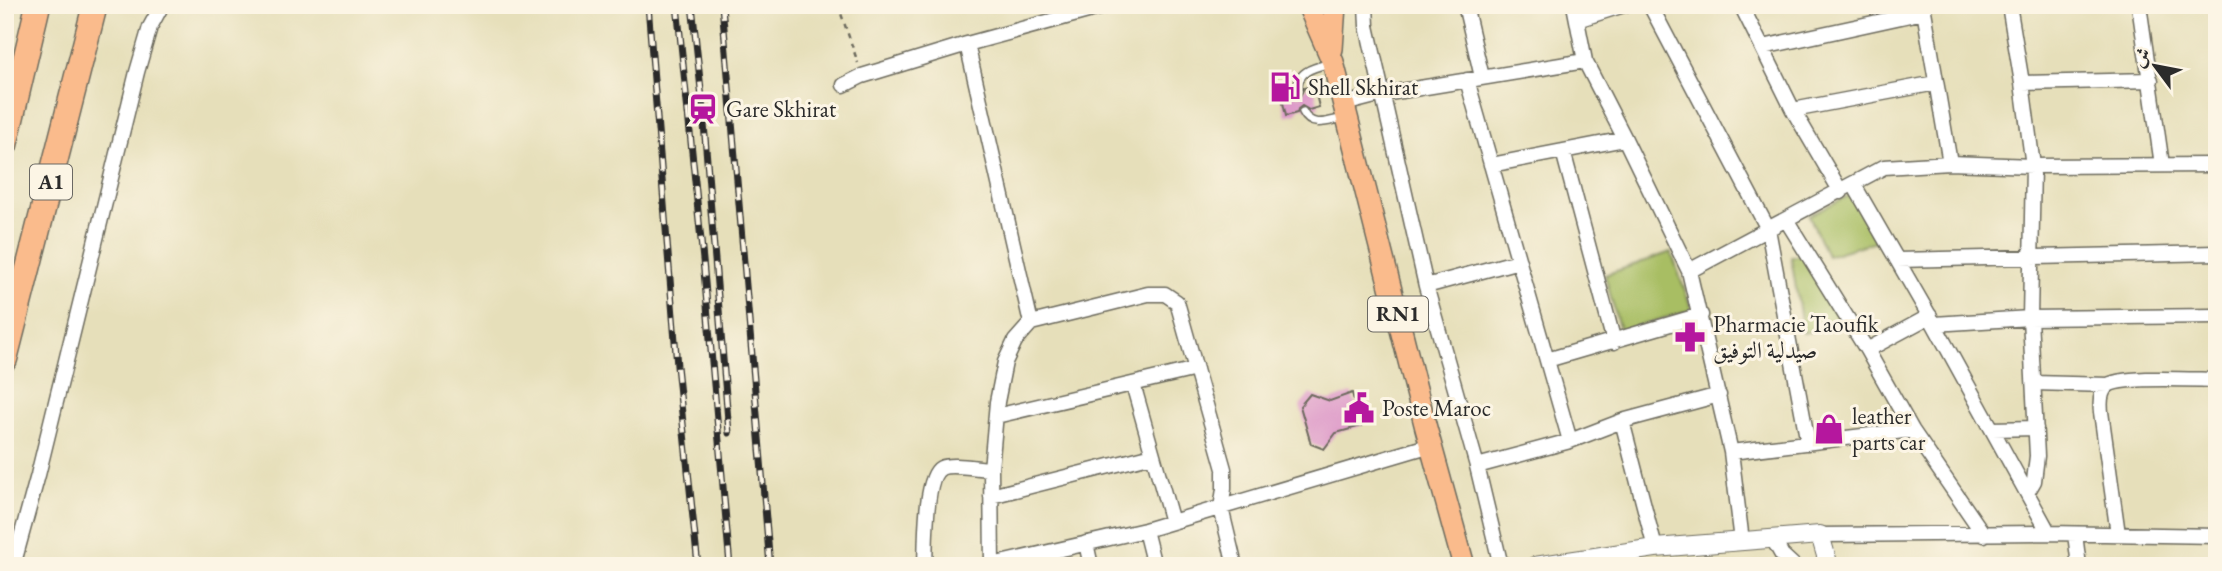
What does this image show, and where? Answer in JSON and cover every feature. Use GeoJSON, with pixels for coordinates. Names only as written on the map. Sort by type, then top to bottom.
{"type":"FeatureCollection","features":[{"type":"Feature","properties":{"kind":"highway","name":"A1"},"geometry":{"type":"LineString","coordinates":[[5,145],[37,5]]}},
{"type":"Feature","properties":{"kind":"highway","name":"A1"},"geometry":{"type":"LineString","coordinates":[[5,359],[94,5]]}},
{"type":"Feature","properties":{"kind":"main road","name":"RN1"},"geometry":{"type":"LineString","coordinates":[[1308,5],[1333,62],[1464,566]]}},
{"type":"Feature","properties":{"kind":"main road","name":"RN1"},"geometry":{"type":"LineString","coordinates":[[1333,62],[1335,5]]}},
{"type":"Feature","properties":{"kind":"street"},"geometry":{"type":"LineString","coordinates":[[13,566],[137,72],[154,17],[162,5]]}},
{"type":"Feature","properties":{"kind":"street"},"geometry":{"type":"LineString","coordinates":[[844,85],[862,76],[967,44],[1110,5]]}},
{"type":"Feature","properties":{"kind":"street"},"geometry":{"type":"LineString","coordinates":[[1366,5],[1367,26],[1426,286],[1477,466],[1501,566]]}},
{"type":"Feature","properties":{"kind":"street"},"geometry":{"type":"LineString","coordinates":[[1465,5],[1482,77]]}},
{"type":"Feature","properties":{"kind":"street"},"geometry":{"type":"LineString","coordinates":[[1574,5],[1585,61],[1689,271],[1731,452],[1742,541]]}},
{"type":"Feature","properties":{"kind":"street"},"geometry":{"type":"LineString","coordinates":[[1577,20],[1624,5]]}},
{"type":"Feature","properties":{"kind":"street"},"geometry":{"type":"LineString","coordinates":[[1650,5],[1768,229],[1808,443]]}},
{"type":"Feature","properties":{"kind":"street"},"geometry":{"type":"LineString","coordinates":[[1741,5],[1793,110],[1898,260],[2049,533]]}},
{"type":"Feature","properties":{"kind":"street"},"geometry":{"type":"LineString","coordinates":[[2009,5],[2033,166],[2030,318],[2037,468],[2027,494]]}},
{"type":"Feature","properties":{"kind":"street"},"geometry":{"type":"LineString","coordinates":[[2139,5],[2162,165]]}},
{"type":"Feature","properties":{"kind":"street"},"geometry":{"type":"LineString","coordinates":[[1763,47],[1923,8],[1950,163]]}},
{"type":"Feature","properties":{"kind":"street"},"geometry":{"type":"LineString","coordinates":[[967,44],[1031,323]]}},
{"type":"Feature","properties":{"kind":"street"},"geometry":{"type":"LineString","coordinates":[[1346,111],[1383,94],[1585,61]]}},
{"type":"Feature","properties":{"kind":"street"},"geometry":{"type":"LineString","coordinates":[[1467,80],[1570,441]]}},
{"type":"Feature","properties":{"kind":"street"},"geometry":{"type":"LineString","coordinates":[[2022,83],[2151,80]]}},
{"type":"Feature","properties":{"kind":"street"},"geometry":{"type":"LineString","coordinates":[[1793,110],[1936,83]]}},
{"type":"Feature","properties":{"kind":"street"},"geometry":{"type":"LineString","coordinates":[[1491,165],[1625,139]]}},
{"type":"Feature","properties":{"kind":"street"},"geometry":{"type":"LineString","coordinates":[[1563,151],[1614,342]]}},
{"type":"Feature","properties":{"kind":"street"},"geometry":{"type":"LineString","coordinates":[[1689,271],[1884,167],[1950,163],[2033,166],[2217,165]]}},
{"type":"Feature","properties":{"kind":"street"},"geometry":{"type":"LineString","coordinates":[[1787,221],[1867,350],[1912,430],[1984,535]]}},
{"type":"Feature","properties":{"kind":"street"},"geometry":{"type":"LineString","coordinates":[[1898,260],[2217,253]]}},
{"type":"Feature","properties":{"kind":"street"},"geometry":{"type":"LineString","coordinates":[[1426,286],[1519,261]]}},
{"type":"Feature","properties":{"kind":"street"},"geometry":{"type":"LineString","coordinates":[[1235,566],[1221,508],[1224,469],[1177,302],[1165,295],[1148,294],[1031,323],[1016,341],[1005,362],[996,416],[991,470],[992,565],[1145,530],[1221,508],[1432,445]]}},
{"type":"Feature","properties":{"kind":"street"},"geometry":{"type":"LineString","coordinates":[[1547,360],[1701,315]]}},
{"type":"Feature","properties":{"kind":"street"},"geometry":{"type":"LineString","coordinates":[[1867,350],[1932,320],[2217,316]]}},
{"type":"Feature","properties":{"kind":"street"},"geometry":{"type":"LineString","coordinates":[[996,416],[1196,369]]}},
{"type":"Feature","properties":{"kind":"street"},"geometry":{"type":"LineString","coordinates":[[2034,383],[2108,386],[2126,380],[2217,380]]}},
{"type":"Feature","properties":{"kind":"street"},"geometry":{"type":"LineString","coordinates":[[1133,384],[1172,522]]}},
{"type":"Feature","properties":{"kind":"street"},"geometry":{"type":"LineString","coordinates":[[2108,386],[2102,393],[2101,412],[2118,534]]}},
{"type":"Feature","properties":{"kind":"street"},"geometry":{"type":"LineString","coordinates":[[1477,466],[1570,441],[1622,421],[1719,395]]}},
{"type":"Feature","properties":{"kind":"street"},"geometry":{"type":"LineString","coordinates":[[1622,421],[1655,548]]}},
{"type":"Feature","properties":{"kind":"street"},"geometry":{"type":"LineString","coordinates":[[1992,429],[2036,428]]}},
{"type":"Feature","properties":{"kind":"street"},"geometry":{"type":"LineString","coordinates":[[1731,452],[1912,430]]}},
{"type":"Feature","properties":{"kind":"street"},"geometry":{"type":"LineString","coordinates":[[991,496],[1153,455]]}},
{"type":"Feature","properties":{"kind":"street"},"geometry":{"type":"LineString","coordinates":[[925,566],[929,500],[935,474],[941,468],[950,467],[991,470]]}},
{"type":"Feature","properties":{"kind":"street"},"geometry":{"type":"LineString","coordinates":[[1145,530],[1154,566]]}},
{"type":"Feature","properties":{"kind":"street"},"geometry":{"type":"LineString","coordinates":[[1535,566],[1655,548],[1820,535],[2049,533],[2217,536]]}},
{"type":"Feature","properties":{"kind":"street"},"geometry":{"type":"LineString","coordinates":[[2075,534],[2079,566]]}},
{"type":"Feature","properties":{"kind":"street"},"geometry":{"type":"LineString","coordinates":[[1820,535],[1829,566]]}},
{"type":"Feature","properties":{"kind":"street"},"geometry":{"type":"LineString","coordinates":[[1773,539],[1782,555],[1794,566]]}},
{"type":"Feature","properties":{"kind":"street"},"geometry":{"type":"LineString","coordinates":[[1086,543],[1091,566]]}},
{"type":"Feature","properties":{"kind":"lane"},"geometry":{"type":"LineString","coordinates":[[1298,90],[1299,79],[1305,71],[1333,62]]}},
{"type":"Feature","properties":{"kind":"lane"},"geometry":{"type":"LineString","coordinates":[[1303,112],[1307,120],[1316,123],[1346,111]]}},
{"type":"Feature","properties":{"kind":"path"},"geometry":{"type":"LineString","coordinates":[[838,5],[862,76]]}},
{"type":"Feature","properties":{"kind":"green space"},"geometry":{"type":"Polygon","coordinates":[[[1850,195],[1876,241],[1827,256],[1809,215],[1850,195]]]}},
{"type":"Feature","properties":{"kind":"green space"},"geometry":{"type":"Polygon","coordinates":[[[1671,252],[1692,310],[1620,331],[1605,275],[1671,252]]]}},
{"type":"Feature","properties":{"kind":"green space"},"geometry":{"type":"Polygon","coordinates":[[[1802,255],[1851,323],[1803,333],[1791,257],[1802,255]]]}},
{"type":"Feature","properties":{"kind":"building"},"geometry":{"type":"Polygon","coordinates":[[[1314,86],[1319,107],[1309,110],[1302,106],[1297,113],[1286,116],[1281,94],[1292,91],[1300,96],[1304,88],[1314,86]]]}},
{"type":"Feature","properties":{"kind":"building"},"geometry":{"type":"Polygon","coordinates":[[[1352,393],[1361,426],[1336,433],[1324,449],[1311,444],[1300,406],[1310,394],[1330,401],[1352,393]]]}},
{"type":"Feature","properties":{"kind":"railway"},"geometry":{"type":"LineString","coordinates":[[648,5],[677,366],[698,566]]}},
{"type":"Feature","properties":{"kind":"railway"},"geometry":{"type":"LineString","coordinates":[[677,5],[730,566]]}},
{"type":"Feature","properties":{"kind":"railway"},"geometry":{"type":"LineString","coordinates":[[692,5],[729,433]]}},
{"type":"Feature","properties":{"kind":"railway"},"geometry":{"type":"LineString","coordinates":[[722,5],[770,566]]}},
{"type":"Feature","properties":{"kind":"place","name":"Shell Skhirat"},"geometry":{"type":"Point","coordinates":[1285,87]}},
{"type":"Feature","properties":{"kind":"place","name":"Gare Skhirat"},"geometry":{"type":"Point","coordinates":[703,109]}},
{"type":"Feature","properties":{"kind":"place","name":"Pharmacie Taoufik صيدلية التوفيق"},"geometry":{"type":"Point","coordinates":[1690,337]}},
{"type":"Feature","properties":{"kind":"place","name":"Poste Maroc"},"geometry":{"type":"Point","coordinates":[1359,408]}},
{"type":"Feature","properties":{"kind":"place","name":"leather parts car"},"geometry":{"type":"Point","coordinates":[1829,429]}}]}
